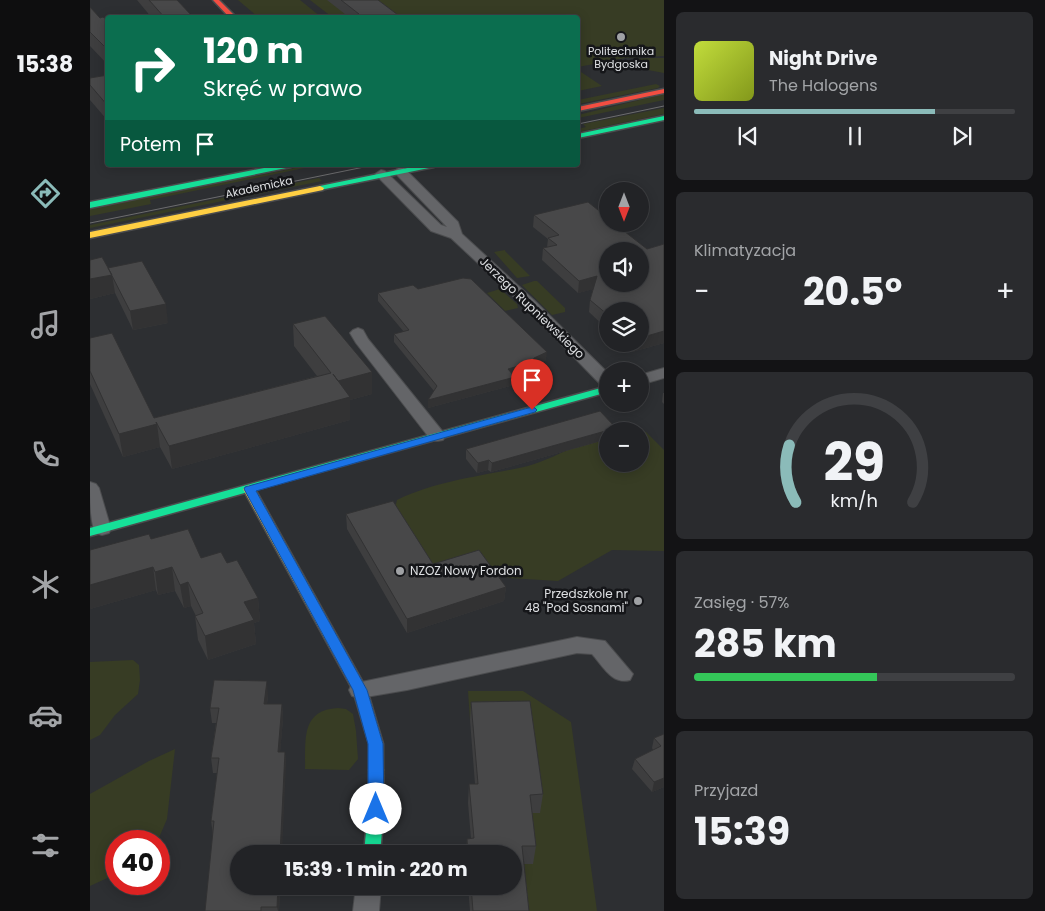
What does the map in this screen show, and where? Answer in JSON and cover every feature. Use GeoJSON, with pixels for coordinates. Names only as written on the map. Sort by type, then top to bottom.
{"type":"FeatureCollection","features":[{"type":"Feature","properties":{"kind":"street"},"geometry":{"type":"LineString","coordinates":[[216,0],[231,15]]}},
{"type":"Feature","properties":{"kind":"street"},"geometry":{"type":"LineString","coordinates":[[580,109],[664,91]]}},
{"type":"Feature","properties":{"kind":"street"},"geometry":{"type":"LineString","coordinates":[[580,136],[664,118]]}},
{"type":"Feature","properties":{"kind":"street","name":"Akademicka"},"geometry":{"type":"LineString","coordinates":[[90,205],[281,167]]}},
{"type":"Feature","properties":{"kind":"street","name":"Akademicka"},"geometry":{"type":"LineString","coordinates":[[90,235],[377,170],[398,168]]}},
{"type":"Feature","properties":{"kind":"street","name":"Jerzego Rupniewskiego"},"geometry":{"type":"LineString","coordinates":[[398,168],[453,225],[456,235]]}},
{"type":"Feature","properties":{"kind":"street","name":"Jerzego Rupniewskiego"},"geometry":{"type":"LineString","coordinates":[[377,170],[436,228],[456,235],[599,374]]}},
{"type":"Feature","properties":{"kind":"street"},"geometry":{"type":"LineString","coordinates":[[358,333],[361,340],[437,436]]}},
{"type":"Feature","properties":{"kind":"street"},"geometry":{"type":"LineString","coordinates":[[649,377],[664,373]]}},
{"type":"Feature","properties":{"kind":"street"},"geometry":{"type":"LineString","coordinates":[[90,488],[96,530],[599,391]]}},
{"type":"Feature","properties":{"kind":"street"},"geometry":{"type":"LineString","coordinates":[[250,489],[360,690],[376,744],[376,809],[373,845]]}},
{"type":"Feature","properties":{"kind":"street"},"geometry":{"type":"LineString","coordinates":[[360,690],[406,682],[577,645],[598,647],[622,674]]}},
{"type":"Feature","properties":{"kind":"street"},"geometry":{"type":"LineString","coordinates":[[366,911],[368,895]]}},
{"type":"Feature","properties":{"kind":"green space"},"geometry":{"type":"Polygon","coordinates":[[[238,0],[300,0],[319,15],[256,15],[238,0]]]}},
{"type":"Feature","properties":{"kind":"green space","name":"Politechnika Bydgoska"},"geometry":{"type":"Polygon","coordinates":[[[310,0],[664,0],[664,56],[625,58],[580,67],[580,15],[329,15],[310,0]]]}},
{"type":"Feature","properties":{"kind":"green space"},"geometry":{"type":"Polygon","coordinates":[[[664,58],[664,73],[648,70],[635,62],[638,59],[664,58]]]}},
{"type":"Feature","properties":{"kind":"green space","name":"Politechnika Bydgoska"},"geometry":{"type":"Polygon","coordinates":[[[580,71],[602,86],[580,91],[580,71]]]}},
{"type":"Feature","properties":{"kind":"green space"},"geometry":{"type":"Polygon","coordinates":[[[656,84],[660,86],[658,88],[580,104],[580,100],[656,84]]]}},
{"type":"Feature","properties":{"kind":"green space"},"geometry":{"type":"Polygon","coordinates":[[[664,94],[664,100],[580,118],[580,115],[664,94]]]}},
{"type":"Feature","properties":{"kind":"green space"},"geometry":{"type":"Polygon","coordinates":[[[664,108],[664,114],[580,132],[580,128],[586,127],[583,124],[664,108]]]}},
{"type":"Feature","properties":{"kind":"green space"},"geometry":{"type":"Polygon","coordinates":[[[300,167],[309,167],[150,200],[151,204],[90,216],[90,209],[300,167]]]}},
{"type":"Feature","properties":{"kind":"green space"},"geometry":{"type":"Polygon","coordinates":[[[319,178],[322,181],[90,228],[90,225],[319,178]]]}},
{"type":"Feature","properties":{"kind":"green space"},"geometry":{"type":"Polygon","coordinates":[[[505,250],[530,276],[517,278],[494,252],[505,250]]]}},
{"type":"Feature","properties":{"kind":"green space"},"geometry":{"type":"Polygon","coordinates":[[[537,281],[565,308],[565,312],[552,315],[522,285],[537,281]]]}},
{"type":"Feature","properties":{"kind":"green space"},"geometry":{"type":"Polygon","coordinates":[[[500,289],[517,304],[518,308],[505,311],[487,293],[500,289]]]}},
{"type":"Feature","properties":{"kind":"green space"},"geometry":{"type":"Polygon","coordinates":[[[649,435],[664,450],[664,551],[612,550],[558,581],[509,578],[478,564],[430,565],[395,508],[397,500],[413,493],[461,479],[528,466],[599,440],[599,472],[649,472],[649,435]]]}},
{"type":"Feature","properties":{"kind":"green space"},"geometry":{"type":"Polygon","coordinates":[[[133,660],[139,665],[140,680],[138,694],[115,715],[100,735],[90,740],[90,662],[133,660]]]}},
{"type":"Feature","properties":{"kind":"green space"},"geometry":{"type":"Polygon","coordinates":[[[468,691],[523,691],[571,722],[597,911],[525,911],[522,864],[533,863],[527,813],[540,812],[528,720],[470,720],[468,691]]]}},
{"type":"Feature","properties":{"kind":"green space"},"geometry":{"type":"Polygon","coordinates":[[[338,708],[346,709],[353,714],[358,759],[349,770],[305,769],[306,738],[311,721],[317,714],[338,708]]]}},
{"type":"Feature","properties":{"kind":"green space"},"geometry":{"type":"Polygon","coordinates":[[[175,749],[167,819],[162,830],[105,830],[105,879],[90,886],[90,794],[149,761],[175,749]]]}},
{"type":"Feature","properties":{"kind":"building"},"geometry":{"type":"Polygon","coordinates":[[[149,0],[177,0],[191,15],[162,15],[149,0]]]}},
{"type":"Feature","properties":{"kind":"building"},"geometry":{"type":"Polygon","coordinates":[[[341,0],[378,0],[398,15],[355,15],[359,14],[341,0]]]}},
{"type":"Feature","properties":{"kind":"building"},"geometry":{"type":"Polygon","coordinates":[[[90,7],[100,18],[105,19],[105,47],[90,32],[90,7]]]}},
{"type":"Feature","properties":{"kind":"building"},"geometry":{"type":"Polygon","coordinates":[[[105,76],[105,102],[90,85],[90,78],[105,76]]]}},
{"type":"Feature","properties":{"kind":"building"},"geometry":{"type":"Polygon","coordinates":[[[588,202],[599,211],[599,232],[625,232],[638,242],[599,242],[599,292],[649,292],[649,248],[664,244],[664,331],[649,335],[649,302],[599,302],[599,308],[590,300],[597,276],[579,281],[543,248],[557,245],[548,238],[559,235],[534,215],[588,202]]]}},
{"type":"Feature","properties":{"kind":"building"},"geometry":{"type":"Polygon","coordinates":[[[102,257],[112,275],[90,279],[90,260],[102,257]]]}},
{"type":"Feature","properties":{"kind":"building"},"geometry":{"type":"Polygon","coordinates":[[[142,261],[166,304],[130,311],[108,268],[142,261]]]}},
{"type":"Feature","properties":{"kind":"building"},"geometry":{"type":"Polygon","coordinates":[[[463,278],[471,279],[547,352],[534,358],[533,362],[508,369],[515,377],[428,400],[437,386],[394,334],[409,330],[378,293],[413,285],[418,289],[463,278]]]}},
{"type":"Feature","properties":{"kind":"building"},"geometry":{"type":"Polygon","coordinates":[[[325,316],[372,372],[338,381],[350,397],[169,446],[156,422],[157,424],[119,434],[90,371],[90,338],[112,333],[154,418],[331,373],[293,324],[325,316]]]}},
{"type":"Feature","properties":{"kind":"building"},"geometry":{"type":"Polygon","coordinates":[[[599,411],[610,422],[599,422],[599,433],[492,463],[489,460],[478,463],[466,449],[599,411]]]}},
{"type":"Feature","properties":{"kind":"building","name":"NZOZ Nowy Fordon"},"geometry":{"type":"Polygon","coordinates":[[[393,501],[433,564],[479,550],[506,587],[407,619],[346,514],[393,501]]]}},
{"type":"Feature","properties":{"kind":"building"},"geometry":{"type":"Polygon","coordinates":[[[188,529],[201,558],[221,552],[227,563],[237,560],[258,598],[244,602],[254,620],[205,636],[195,616],[203,613],[188,582],[180,585],[172,567],[155,572],[153,567],[90,585],[90,550],[149,534],[151,539],[188,529]]]}},
{"type":"Feature","properties":{"kind":"building"},"geometry":{"type":"Polygon","coordinates":[[[214,680],[267,681],[264,704],[282,704],[278,752],[285,752],[280,845],[230,845],[230,895],[278,895],[277,907],[261,907],[261,911],[205,911],[214,821],[211,821],[219,758],[211,758],[219,708],[210,708],[214,680]]]}},
{"type":"Feature","properties":{"kind":"building"},"geometry":{"type":"Polygon","coordinates":[[[530,701],[543,794],[530,795],[536,846],[467,845],[467,839],[474,838],[469,784],[478,784],[471,702],[530,701]]]}},
{"type":"Feature","properties":{"kind":"building"},"geometry":{"type":"Polygon","coordinates":[[[664,734],[664,778],[654,782],[635,759],[661,746],[654,738],[664,734]]]}},
{"type":"Feature","properties":{"kind":"building"},"geometry":{"type":"Polygon","coordinates":[[[522,846],[529,911],[473,911],[472,895],[522,895],[522,846]]]}},
{"type":"Feature","properties":{"kind":"tram line"},"geometry":{"type":"LineString","coordinates":[[580,124],[664,106]]}},
{"type":"Feature","properties":{"kind":"tram line"},"geometry":{"type":"LineString","coordinates":[[90,223],[364,167]]}},
{"type":"Feature","properties":{"kind":"traffic: fast"},"geometry":{"type":"LineString","coordinates":[[580,136],[664,118]]}},
{"type":"Feature","properties":{"kind":"traffic: fast"},"geometry":{"type":"LineString","coordinates":[[90,205],[281,167]]}},
{"type":"Feature","properties":{"kind":"traffic: fast"},"geometry":{"type":"LineString","coordinates":[[320,188],[424,167]]}},
{"type":"Feature","properties":{"kind":"traffic: fast"},"geometry":{"type":"LineString","coordinates":[[90,532],[599,391]]}},
{"type":"Feature","properties":{"kind":"traffic: fast"},"geometry":{"type":"LineString","coordinates":[[373,845],[376,809],[376,770]]}},
{"type":"Feature","properties":{"kind":"traffic: slow"},"geometry":{"type":"LineString","coordinates":[[90,235],[320,188]]}},
{"type":"Feature","properties":{"kind":"traffic: slow"},"geometry":{"type":"LineString","coordinates":[[249,489],[360,690],[376,744],[376,770]]}},
{"type":"Feature","properties":{"kind":"traffic: jam"},"geometry":{"type":"LineString","coordinates":[[216,0],[231,15]]}},
{"type":"Feature","properties":{"kind":"traffic: jam"},"geometry":{"type":"LineString","coordinates":[[580,109],[664,91]]}},
{"type":"Feature","properties":{"kind":"place","name":"Politechnika Bydgoska"},"geometry":{"type":"Point","coordinates":[621,37]}},
{"type":"Feature","properties":{"kind":"place","name":"NZOZ Nowy Fordon"},"geometry":{"type":"Point","coordinates":[400,571]}},
{"type":"Feature","properties":{"kind":"place","name":"Przedszkole nr 48 \"Pod Sosnami\""},"geometry":{"type":"Point","coordinates":[638,601]}},
{"type":"Feature","properties":{"kind":"route"},"geometry":{"type":"LineString","coordinates":[[376,809],[376,744],[360,690],[250,489],[532,410]]}}]}
